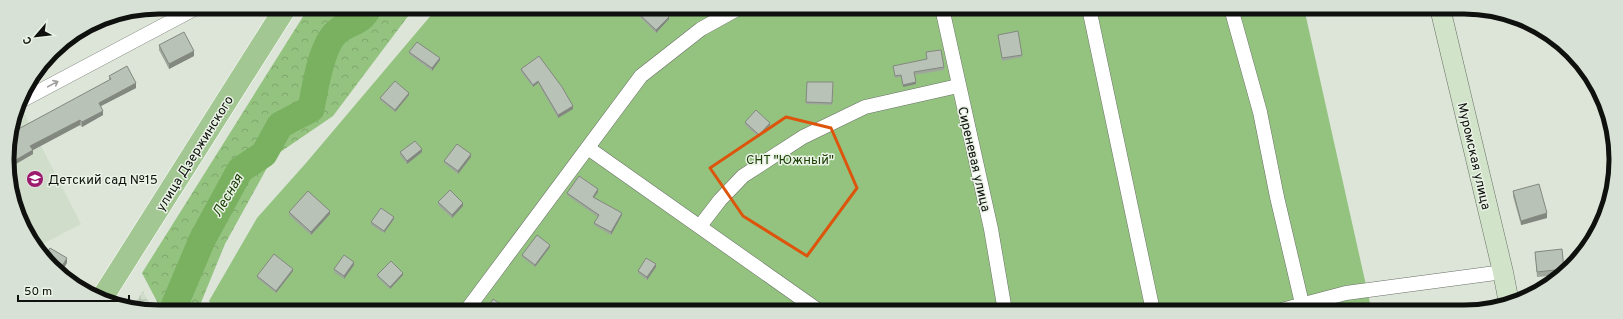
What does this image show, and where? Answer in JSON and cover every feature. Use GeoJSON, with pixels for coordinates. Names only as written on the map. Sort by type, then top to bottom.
{"type":"FeatureCollection","features":[{"type":"Feature","properties":{"kind":"main road","name":"улица Дзержинского"},"geometry":{"type":"LineString","coordinates":[[104,294],[282,14]]}},
{"type":"Feature","properties":{"kind":"main road","name":"Муромская улица"},"geometry":{"type":"LineString","coordinates":[[1441,14],[1503,272],[1507,298]]}},
{"type":"Feature","properties":{"kind":"street"},"geometry":{"type":"LineString","coordinates":[[28,97],[185,14]]}},
{"type":"Feature","properties":{"kind":"street"},"geometry":{"type":"LineString","coordinates":[[470,305],[554,190],[588,148],[641,76],[700,29],[728,14]]}},
{"type":"Feature","properties":{"kind":"street","name":"Сиреневая улица"},"geometry":{"type":"LineString","coordinates":[[943,14],[991,229],[1004,305]]}},
{"type":"Feature","properties":{"kind":"street"},"geometry":{"type":"LineString","coordinates":[[1090,14],[1152,305]]}},
{"type":"Feature","properties":{"kind":"street"},"geometry":{"type":"LineString","coordinates":[[1233,14],[1260,112],[1277,197],[1302,305]]}},
{"type":"Feature","properties":{"kind":"street"},"geometry":{"type":"LineString","coordinates":[[700,226],[720,200],[743,176],[803,137],[865,107],[958,86]]}},
{"type":"Feature","properties":{"kind":"street"},"geometry":{"type":"LineString","coordinates":[[588,148],[811,305]]}},
{"type":"Feature","properties":{"kind":"street"},"geometry":{"type":"LineString","coordinates":[[1312,305],[1346,293],[1503,272]]}},
{"type":"Feature","properties":{"kind":"highlighted area"},"geometry":{"type":"Polygon","coordinates":[[[786,117],[831,128],[857,188],[807,256],[743,216],[710,168],[786,117]]]}},
{"type":"Feature","properties":{"kind":"shaded area","name":"Детский сад №15"},"geometry":{"type":"Polygon","coordinates":[[[23,111],[81,224],[42,244],[33,232],[25,215],[15,178],[15,141],[23,111]]]}},
{"type":"Feature","properties":{"kind":"shaded area"},"geometry":{"type":"Polygon","coordinates":[[[143,291],[150,305],[141,304],[135,303],[143,291]]]}},
{"type":"Feature","properties":{"kind":"green space"},"geometry":{"type":"Polygon","coordinates":[[[305,14],[410,14],[333,116],[273,157],[225,244],[200,305],[159,305],[142,273],[305,14]]]}},
{"type":"Feature","properties":{"kind":"green space","name":"СНТ \"Южный\""},"geometry":{"type":"Polygon","coordinates":[[[432,14],[1305,14],[1370,305],[211,305],[209,301],[257,218],[306,163],[432,14]]]}},
{"type":"Feature","properties":{"kind":"building"},"geometry":{"type":"Polygon","coordinates":[[[666,14],[669,17],[656,30],[640,15],[666,14]]]}},
{"type":"Feature","properties":{"kind":"building"},"geometry":{"type":"Polygon","coordinates":[[[1018,31],[1022,55],[1002,58],[998,35],[1018,31]]]}},
{"type":"Feature","properties":{"kind":"building"},"geometry":{"type":"Polygon","coordinates":[[[184,32],[194,51],[169,64],[159,45],[184,32]]]}},
{"type":"Feature","properties":{"kind":"building"},"geometry":{"type":"Polygon","coordinates":[[[417,42],[440,58],[432,68],[409,52],[417,42]]]}},
{"type":"Feature","properties":{"kind":"building"},"geometry":{"type":"Polygon","coordinates":[[[941,50],[944,67],[914,72],[916,82],[903,85],[901,75],[895,76],[893,66],[927,59],[926,52],[941,50]]]}},
{"type":"Feature","properties":{"kind":"building"},"geometry":{"type":"Polygon","coordinates":[[[539,56],[562,87],[573,106],[558,115],[538,81],[533,85],[521,69],[539,56]]]}},
{"type":"Feature","properties":{"kind":"building"},"geometry":{"type":"Polygon","coordinates":[[[127,66],[136,83],[99,103],[103,111],[82,122],[80,120],[30,146],[33,150],[14,161],[17,130],[111,79],[109,76],[127,66]]]}},
{"type":"Feature","properties":{"kind":"building"},"geometry":{"type":"Polygon","coordinates":[[[395,81],[409,93],[395,110],[380,98],[395,81]]]}},
{"type":"Feature","properties":{"kind":"building"},"geometry":{"type":"Polygon","coordinates":[[[807,82],[833,82],[832,103],[806,102],[807,82]]]}},
{"type":"Feature","properties":{"kind":"building"},"geometry":{"type":"Polygon","coordinates":[[[756,110],[770,123],[759,135],[745,122],[756,110]]]}},
{"type":"Feature","properties":{"kind":"building"},"geometry":{"type":"Polygon","coordinates":[[[415,141],[422,149],[407,161],[400,152],[415,141]]]}},
{"type":"Feature","properties":{"kind":"building"},"geometry":{"type":"Polygon","coordinates":[[[457,144],[471,154],[458,171],[444,161],[457,144]]]}},
{"type":"Feature","properties":{"kind":"building"},"geometry":{"type":"Polygon","coordinates":[[[579,176],[598,189],[593,197],[622,213],[611,232],[594,223],[599,215],[567,193],[579,176]]]}},
{"type":"Feature","properties":{"kind":"building"},"geometry":{"type":"Polygon","coordinates":[[[1539,184],[1547,213],[1521,221],[1513,191],[1539,184]]]}},
{"type":"Feature","properties":{"kind":"building"},"geometry":{"type":"Polygon","coordinates":[[[450,190],[463,203],[452,215],[438,202],[450,190]]]}},
{"type":"Feature","properties":{"kind":"building"},"geometry":{"type":"Polygon","coordinates":[[[308,191],[330,211],[311,232],[289,212],[308,191]]]}},
{"type":"Feature","properties":{"kind":"building"},"geometry":{"type":"Polygon","coordinates":[[[381,208],[394,217],[384,231],[371,222],[381,208]]]}},
{"type":"Feature","properties":{"kind":"building"},"geometry":{"type":"Polygon","coordinates":[[[537,235],[550,245],[535,265],[522,255],[537,235]]]}},
{"type":"Feature","properties":{"kind":"building"},"geometry":{"type":"Polygon","coordinates":[[[50,248],[67,258],[62,267],[48,252],[50,248]]]}},
{"type":"Feature","properties":{"kind":"building"},"geometry":{"type":"Polygon","coordinates":[[[1562,249],[1564,264],[1558,270],[1537,272],[1535,252],[1562,249]]]}},
{"type":"Feature","properties":{"kind":"building"},"geometry":{"type":"Polygon","coordinates":[[[274,254],[293,269],[276,291],[257,276],[274,254]]]}},
{"type":"Feature","properties":{"kind":"building"},"geometry":{"type":"Polygon","coordinates":[[[344,255],[354,262],[344,276],[334,269],[344,255]]]}},
{"type":"Feature","properties":{"kind":"building"},"geometry":{"type":"Polygon","coordinates":[[[646,258],[656,264],[647,277],[638,271],[646,258]]]}},
{"type":"Feature","properties":{"kind":"building"},"geometry":{"type":"Polygon","coordinates":[[[391,261],[403,273],[390,287],[377,275],[391,261]]]}},
{"type":"Feature","properties":{"kind":"building"},"geometry":{"type":"Polygon","coordinates":[[[493,299],[502,305],[490,305],[493,299]]]}},
{"type":"Feature","properties":{"kind":"waterway","name":"Лесная"},"geometry":{"type":"LineString","coordinates":[[175,305],[202,240],[240,170],[264,154],[280,125],[311,109],[323,56],[332,37],[338,31],[359,20],[365,14]]}},
{"type":"Feature","properties":{"kind":"place","name":"Детский сад №15"},"geometry":{"type":"Point","coordinates":[35,179]}}]}
